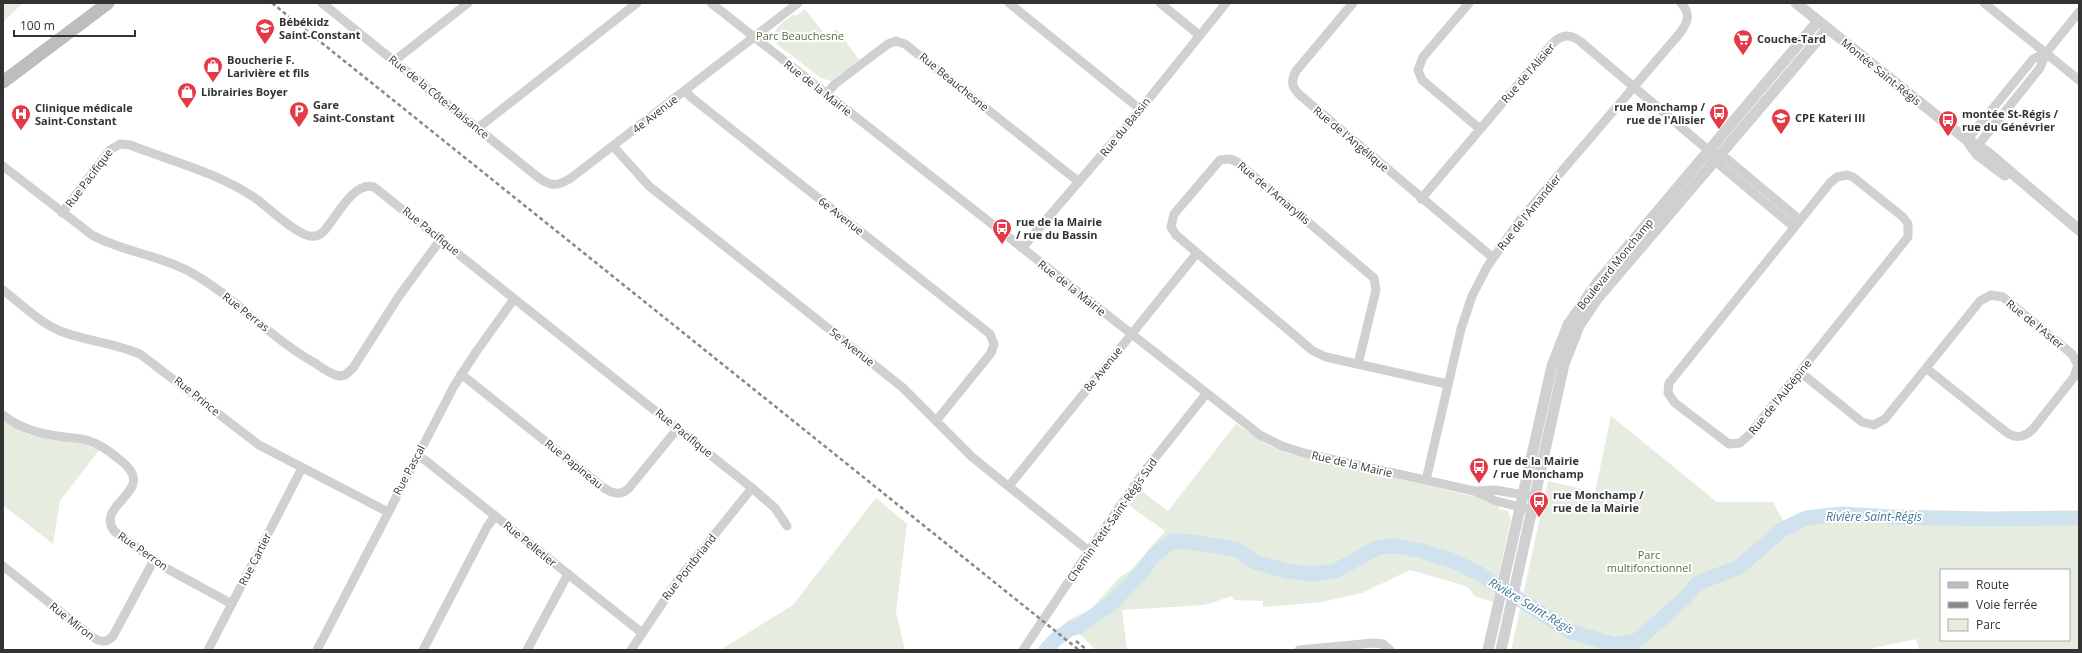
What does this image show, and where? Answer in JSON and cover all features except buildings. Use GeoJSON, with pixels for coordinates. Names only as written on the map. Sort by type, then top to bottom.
{"type":"FeatureCollection","features":[{"type":"Feature","properties":{"kind":"main road"},"geometry":{"type":"LineString","coordinates":[[3,82],[108,3]]}},
{"type":"Feature","properties":{"kind":"street"},"geometry":{"type":"LineString","coordinates":[[394,61],[468,3]]}},
{"type":"Feature","properties":{"kind":"street"},"geometry":{"type":"LineString","coordinates":[[478,128],[637,3]]}},
{"type":"Feature","properties":{"kind":"street","name":"Rue de la Mairie"},"geometry":{"type":"LineString","coordinates":[[711,3],[1252,430],[1282,446],[1308,454],[1474,491],[1496,501],[1532,510]]}},
{"type":"Feature","properties":{"kind":"street","name":"4e Avenue"},"geometry":{"type":"LineString","coordinates":[[554,186],[571,178],[798,3]]}},
{"type":"Feature","properties":{"kind":"street"},"geometry":{"type":"LineString","coordinates":[[1009,3],[1140,109]]}},
{"type":"Feature","properties":{"kind":"street"},"geometry":{"type":"LineString","coordinates":[[1160,3],[1200,35]]}},
{"type":"Feature","properties":{"kind":"street","name":"Rue du Bassin"},"geometry":{"type":"LineString","coordinates":[[1022,248],[1140,109],[1226,3]]}},
{"type":"Feature","properties":{"kind":"street","name":"Rue de l'Angélique"},"geometry":{"type":"LineString","coordinates":[[1353,3],[1296,71],[1292,82],[1293,87],[1301,96],[1421,199],[1492,257]]}},
{"type":"Feature","properties":{"kind":"street"},"geometry":{"type":"LineString","coordinates":[[1469,3],[1424,57],[1418,70],[1422,80],[1480,129]]}},
{"type":"Feature","properties":{"kind":"street","name":"Rue de l'Amandier"},"geometry":{"type":"LineString","coordinates":[[1426,480],[1447,384],[1464,319],[1477,286],[1492,257],[1520,220],[1684,27],[1688,14],[1681,3]]}},
{"type":"Feature","properties":{"kind":"street","name":"Montée Saint-Régis"},"geometry":{"type":"LineString","coordinates":[[1796,3],[2079,230]]}},
{"type":"Feature","properties":{"kind":"street"},"geometry":{"type":"LineString","coordinates":[[1984,3],[2079,80]]}},
{"type":"Feature","properties":{"kind":"street","name":"Rue de la Côte-Plaisance"},"geometry":{"type":"LineString","coordinates":[[323,4],[544,181],[554,186]]}},
{"type":"Feature","properties":{"kind":"street"},"geometry":{"type":"LineString","coordinates":[[1976,148],[2040,68],[2046,53],[2079,12]]}},
{"type":"Feature","properties":{"kind":"street","name":"Boulevard Monchamp"},"geometry":{"type":"LineString","coordinates":[[1488,650],[1552,366],[1568,325],[1588,294],[1818,21]]}},
{"type":"Feature","properties":{"kind":"street","name":"Boulevard Monchamp"},"geometry":{"type":"LineString","coordinates":[[1501,650],[1564,364],[1579,326],[1597,299],[1827,29]]}},
{"type":"Feature","properties":{"kind":"street","name":"Rue de l'Alisier"},"geometry":{"type":"LineString","coordinates":[[1421,199],[1553,43],[1562,36],[1572,36],[1797,223]]}},
{"type":"Feature","properties":{"kind":"street","name":"Rue Beauchesne"},"geometry":{"type":"LineString","coordinates":[[826,94],[835,84],[888,44],[896,41],[905,44],[1079,182]]}},
{"type":"Feature","properties":{"kind":"street"},"geometry":{"type":"LineString","coordinates":[[1966,140],[2033,59],[2046,53]]}},
{"type":"Feature","properties":{"kind":"street","name":"6e Avenue"},"geometry":{"type":"LineString","coordinates":[[685,91],[704,108],[990,334],[994,344],[988,358],[936,421]]}},
{"type":"Feature","properties":{"kind":"street","name":"Rue Pacifique"},"geometry":{"type":"LineString","coordinates":[[62,213],[110,150],[116,145],[123,143],[222,179],[252,197],[298,231],[308,236],[317,236],[324,231],[354,193],[366,186],[374,186],[752,488],[775,508],[787,526]]}},
{"type":"Feature","properties":{"kind":"street","name":"5e Avenue"},"geometry":{"type":"LineString","coordinates":[[613,146],[648,186],[896,383],[972,457],[1089,551]]}},
{"type":"Feature","properties":{"kind":"street","name":"Rue de l'Amaryllis"},"geometry":{"type":"LineString","coordinates":[[1358,364],[1376,290],[1374,278],[1234,160],[1223,159],[1217,163],[1172,218],[1173,231],[1314,351],[1326,356],[1358,364],[1447,384]]}},
{"type":"Feature","properties":{"kind":"street","name":"Rue Perras"},"geometry":{"type":"LineString","coordinates":[[3,166],[62,213],[99,239],[168,261],[192,273],[218,291],[293,350],[339,376],[345,375],[353,368],[395,301],[441,239]]}},
{"type":"Feature","properties":{"kind":"street","name":"Rue de l'Aubépine"},"geometry":{"type":"LineString","coordinates":[[1840,175],[1847,175],[1853,177],[1903,217],[1909,229],[1906,240],[1749,435],[1737,444],[1729,444],[1720,439],[1676,403],[1668,393],[1671,380],[1797,223],[1833,179],[1840,175]]}},
{"type":"Feature","properties":{"kind":"street","name":"8e Avenue"},"geometry":{"type":"LineString","coordinates":[[1009,486],[1197,253]]}},
{"type":"Feature","properties":{"kind":"street","name":"Rue Prince"},"geometry":{"type":"LineString","coordinates":[[3,290],[42,321],[60,330],[120,346],[144,356],[251,440],[388,512]]}},
{"type":"Feature","properties":{"kind":"street","name":"Rue de l'Aster"},"geometry":{"type":"LineString","coordinates":[[1800,372],[1862,422],[1874,425],[1885,420],[1926,368],[1980,301],[1987,296],[1995,295],[2002,297],[2072,354],[2078,365],[2074,377],[2033,429],[2025,436],[2017,438],[2006,432],[1926,368]]}},
{"type":"Feature","properties":{"kind":"street","name":"Rue Pascal"},"geometry":{"type":"LineString","coordinates":[[318,650],[460,374],[514,299]]}},
{"type":"Feature","properties":{"kind":"street","name":"Rue Papineau"},"geometry":{"type":"LineString","coordinates":[[460,374],[612,493],[620,493],[629,488],[678,428]]}},
{"type":"Feature","properties":{"kind":"street","name":"Chemin Petit-Saint-Régis Sud"},"geometry":{"type":"LineString","coordinates":[[1023,650],[1143,473],[1206,394]]}},
{"type":"Feature","properties":{"kind":"street","name":"Rue Perron"},"geometry":{"type":"LineString","coordinates":[[3,415],[28,430],[92,441],[106,449],[130,468],[134,474],[134,481],[113,513],[111,526],[117,534],[154,560],[232,604]]}},
{"type":"Feature","properties":{"kind":"street","name":"Rue Pelletier"},"geometry":{"type":"LineString","coordinates":[[417,456],[642,632]]}},
{"type":"Feature","properties":{"kind":"street","name":"Rue Cartier"},"geometry":{"type":"LineString","coordinates":[[208,650],[302,468]]}},
{"type":"Feature","properties":{"kind":"street","name":"Rue Pontbriand"},"geometry":{"type":"LineString","coordinates":[[631,650],[678,580],[752,488]]}},
{"type":"Feature","properties":{"kind":"street","name":"Rue de la Mairie"},"geometry":{"type":"LineString","coordinates":[[1474,491],[1495,490],[1535,497]]}},
{"type":"Feature","properties":{"kind":"street"},"geometry":{"type":"LineString","coordinates":[[423,650],[487,527],[495,516]]}},
{"type":"Feature","properties":{"kind":"street","name":"Rue Miron"},"geometry":{"type":"LineString","coordinates":[[3,566],[98,641],[105,642],[113,636],[154,560]]}},
{"type":"Feature","properties":{"kind":"street"},"geometry":{"type":"LineString","coordinates":[[527,650],[568,574]]}},
{"type":"Feature","properties":{"kind":"street"},"geometry":{"type":"LineString","coordinates":[[1299,650],[1373,643],[1383,644],[1390,650]]}},
{"type":"Feature","properties":{"kind":"green space"},"geometry":{"type":"Polygon","coordinates":[[[3,3],[23,3],[3,22],[3,3]]]}},
{"type":"Feature","properties":{"kind":"green space","name":"Parc Beauchesne"},"geometry":{"type":"Polygon","coordinates":[[[805,9],[827,37],[837,29],[859,60],[831,81],[821,78],[779,46],[775,41],[775,32],[781,24],[794,14],[796,16],[805,9]]]}},
{"type":"Feature","properties":{"kind":"green space","name":"Parc multifonctionnel"},"geometry":{"type":"Polygon","coordinates":[[[1611,416],[1717,502],[1773,502],[1788,530],[1816,520],[1990,525],[2079,524],[2079,650],[1919,650],[1916,639],[1865,650],[1511,650],[1548,481],[1595,492],[1611,416]]]}},
{"type":"Feature","properties":{"kind":"green space"},"geometry":{"type":"Polygon","coordinates":[[[3,421],[29,435],[82,443],[99,450],[60,501],[53,544],[3,505],[3,421]]]}},
{"type":"Feature","properties":{"kind":"green space"},"geometry":{"type":"Polygon","coordinates":[[[1236,424],[1268,445],[1290,454],[1476,497],[1499,506],[1499,509],[1508,511],[1511,519],[1493,602],[1474,596],[1470,589],[1463,585],[1410,570],[1362,593],[1322,602],[1263,607],[1263,601],[1234,600],[1232,596],[1205,605],[1122,610],[1127,650],[1096,650],[1066,621],[1090,610],[1120,577],[1131,570],[1165,531],[1127,504],[1139,489],[1168,511],[1236,424]]]}},
{"type":"Feature","properties":{"kind":"green space"},"geometry":{"type":"Polygon","coordinates":[[[876,498],[907,524],[896,612],[905,650],[720,650],[793,605],[876,498]]]}},
{"type":"Feature","properties":{"kind":"waterway","name":"Rivière Saint-Régis"},"geometry":{"type":"LineString","coordinates":[[1046,650],[1055,640],[1070,629],[1078,627],[1112,603],[1142,572],[1154,555],[1173,541],[1236,549],[1255,562],[1287,571],[1312,574],[1335,571],[1379,547],[1396,546],[1422,551],[1451,560],[1478,573],[1571,632],[1616,645],[1633,642],[1640,638],[1685,598],[1698,583],[1739,567],[1783,529],[1806,518],[1841,514],[1892,517],[1990,519],[2079,518]]}},
{"type":"Feature","properties":{"kind":"railway"},"geometry":{"type":"LineString","coordinates":[[272,3],[1079,650]]}},
{"type":"Feature","properties":{"kind":"railway"},"geometry":{"type":"LineString","coordinates":[[1076,641],[1087,650]]}},
{"type":"Feature","properties":{"kind":"place","name":"Bébékidz Saint-Constant"},"geometry":{"type":"Point","coordinates":[265,45]}},
{"type":"Feature","properties":{"kind":"place","name":"Couche-Tard"},"geometry":{"type":"Point","coordinates":[1743,56]}},
{"type":"Feature","properties":{"kind":"place","name":"Boucherie F. Larivière et fils"},"geometry":{"type":"Point","coordinates":[213,83]}},
{"type":"Feature","properties":{"kind":"place","name":"Librairies Boyer"},"geometry":{"type":"Point","coordinates":[187,109]}},
{"type":"Feature","properties":{"kind":"place","name":"Gare Saint-Constant"},"geometry":{"type":"Point","coordinates":[299,128]}},
{"type":"Feature","properties":{"kind":"place","name":"rue Monchamp / rue de l'Alisier"},"geometry":{"type":"Point","coordinates":[1719,130]}},
{"type":"Feature","properties":{"kind":"place","name":"Clinique médicale Saint-Constant"},"geometry":{"type":"Point","coordinates":[21,131]}},
{"type":"Feature","properties":{"kind":"place","name":"CPE Kateri III"},"geometry":{"type":"Point","coordinates":[1781,135]}},
{"type":"Feature","properties":{"kind":"place","name":"montée St-Régis / rue du Génévrier"},"geometry":{"type":"Point","coordinates":[1948,137]}},
{"type":"Feature","properties":{"kind":"place","name":"rue de la Mairie / rue du Bassin"},"geometry":{"type":"Point","coordinates":[1002,245]}},
{"type":"Feature","properties":{"kind":"place","name":"rue de la Mairie / rue Monchamp"},"geometry":{"type":"Point","coordinates":[1479,484]}},
{"type":"Feature","properties":{"kind":"place","name":"rue Monchamp / rue de la Mairie"},"geometry":{"type":"Point","coordinates":[1539,518]}}]}
